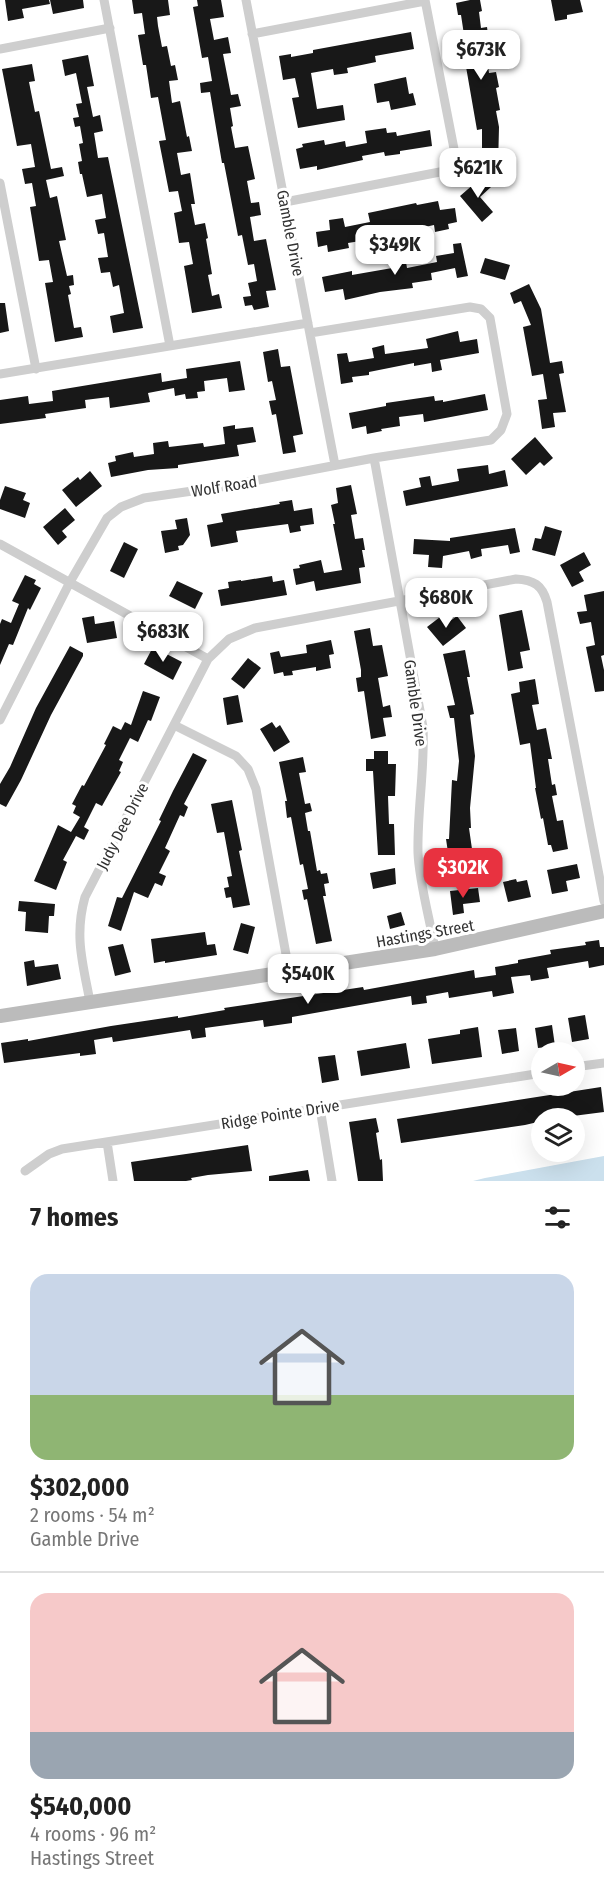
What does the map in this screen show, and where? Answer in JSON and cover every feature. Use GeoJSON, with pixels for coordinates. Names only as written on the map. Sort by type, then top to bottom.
{"type":"FeatureCollection","features":[{"type":"Feature","properties":{"kind":"street"},"geometry":{"type":"LineString","coordinates":[[104,0],[170,346]]}},
{"type":"Feature","properties":{"kind":"street","name":"Gamble Drive"},"geometry":{"type":"LineString","coordinates":[[246,0],[336,465]]}},
{"type":"Feature","properties":{"kind":"street"},"geometry":{"type":"LineString","coordinates":[[252,34],[425,0],[455,154],[445,171],[285,201]]}},
{"type":"Feature","properties":{"kind":"street"},"geometry":{"type":"LineString","coordinates":[[0,49],[110,28]]}},
{"type":"Feature","properties":{"kind":"street"},"geometry":{"type":"LineString","coordinates":[[0,183],[2,209],[36,369]]}},
{"type":"Feature","properties":{"kind":"street","name":"Wolf Road"},"geometry":{"type":"LineString","coordinates":[[2,714],[70,582],[107,518],[121,507],[144,498],[491,440],[501,430],[507,414],[490,318],[481,309],[470,307],[310,333]]}},
{"type":"Feature","properties":{"kind":"street"},"geometry":{"type":"LineString","coordinates":[[0,374],[308,323]]}},
{"type":"Feature","properties":{"kind":"street","name":"Gamble Drive"},"geometry":{"type":"LineString","coordinates":[[374,458],[423,727],[418,856],[435,949]]}},
{"type":"Feature","properties":{"kind":"street"},"geometry":{"type":"LineString","coordinates":[[0,543],[208,659]]}},
{"type":"Feature","properties":{"kind":"street","name":"Judy Dee Drive"},"geometry":{"type":"LineString","coordinates":[[90,1002],[79,944],[79,918],[85,897],[208,659],[229,639],[255,628],[516,579],[537,583],[544,592],[547,602],[604,901]]}},
{"type":"Feature","properties":{"kind":"street"},"geometry":{"type":"LineString","coordinates":[[174,725],[236,756],[248,769],[256,789],[289,971]]}},
{"type":"Feature","properties":{"kind":"street","name":"Hastings Street"},"geometry":{"type":"LineString","coordinates":[[0,1016],[435,949],[604,911]]}},
{"type":"Feature","properties":{"kind":"street"},"geometry":{"type":"LineString","coordinates":[[585,1066],[604,1063]]}},
{"type":"Feature","properties":{"kind":"street","name":"Ridge Pointe Drive"},"geometry":{"type":"LineString","coordinates":[[25,1171],[49,1154],[62,1149],[531,1074]]}},
{"type":"Feature","properties":{"kind":"street"},"geometry":{"type":"LineString","coordinates":[[320,1108],[332,1181]]}},
{"type":"Feature","properties":{"kind":"street"},"geometry":{"type":"LineString","coordinates":[[107,1142],[113,1181]]}},
{"type":"Feature","properties":{"kind":"water"},"geometry":{"type":"Polygon","coordinates":[[[604,1156],[604,1181],[473,1181],[572,1162],[585,1162],[585,1160],[604,1156]]]}},
{"type":"Feature","properties":{"kind":"building"},"geometry":{"type":"Polygon","coordinates":[[[5,0],[49,0],[50,4],[22,9],[24,18],[8,21],[5,0]]]}},
{"type":"Feature","properties":{"kind":"building"},"geometry":{"type":"Polygon","coordinates":[[[50,0],[83,0],[84,8],[53,14],[50,0]]]}},
{"type":"Feature","properties":{"kind":"building"},"geometry":{"type":"Polygon","coordinates":[[[132,0],[168,0],[170,15],[157,17],[158,26],[162,47],[167,46],[171,66],[175,65],[178,80],[169,81],[172,103],[180,101],[192,151],[177,153],[181,175],[190,173],[195,204],[191,204],[195,225],[205,223],[212,274],[208,275],[212,296],[219,294],[222,308],[192,313],[184,266],[193,264],[189,242],[179,243],[174,213],[182,211],[178,191],[169,192],[159,141],[166,140],[158,97],[151,98],[138,35],[145,34],[142,13],[134,14],[132,0]]]}},
{"type":"Feature","properties":{"kind":"building"},"geometry":{"type":"Polygon","coordinates":[[[197,0],[221,0],[224,17],[210,19],[214,40],[228,37],[231,53],[223,54],[231,95],[238,94],[241,106],[230,108],[233,126],[231,127],[235,148],[248,146],[255,179],[247,181],[251,203],[259,202],[261,215],[250,217],[254,241],[266,239],[276,290],[266,291],[269,307],[254,310],[252,305],[245,306],[243,297],[251,296],[248,283],[257,281],[254,264],[248,265],[242,235],[238,236],[210,92],[201,93],[200,83],[212,81],[208,57],[202,58],[193,7],[198,6],[197,0]]]}},
{"type":"Feature","properties":{"kind":"building"},"geometry":{"type":"Polygon","coordinates":[[[480,0],[481,28],[487,27],[490,51],[486,52],[489,73],[496,72],[499,87],[496,88],[500,110],[496,111],[499,127],[498,167],[482,167],[482,129],[477,130],[465,61],[468,61],[461,15],[458,15],[456,3],[480,0]]]}},
{"type":"Feature","properties":{"kind":"building"},"geometry":{"type":"Polygon","coordinates":[[[551,0],[580,0],[583,12],[567,15],[567,19],[555,21],[551,0]]]}},
{"type":"Feature","properties":{"kind":"building"},"geometry":{"type":"Polygon","coordinates":[[[411,32],[414,49],[375,56],[376,62],[347,68],[348,73],[334,75],[333,69],[311,73],[317,109],[343,105],[345,120],[298,128],[292,98],[299,97],[295,78],[283,80],[279,56],[291,54],[291,57],[313,53],[313,50],[411,32]]]}},
{"type":"Feature","properties":{"kind":"building"},"geometry":{"type":"Polygon","coordinates":[[[88,55],[94,86],[87,87],[93,117],[100,115],[103,131],[94,133],[98,158],[108,157],[143,328],[113,333],[110,316],[124,313],[119,285],[113,287],[110,272],[101,273],[98,258],[108,257],[104,233],[98,234],[95,220],[106,218],[102,194],[87,197],[82,174],[80,174],[78,162],[82,161],[79,144],[83,143],[80,126],[75,127],[73,118],[79,117],[76,104],[82,103],[76,73],[65,76],[62,60],[88,55]]]}},
{"type":"Feature","properties":{"kind":"building"},"geometry":{"type":"Polygon","coordinates":[[[32,64],[35,81],[29,82],[35,112],[39,111],[51,169],[62,167],[64,176],[46,180],[50,198],[57,196],[66,240],[59,241],[67,276],[73,275],[74,285],[69,286],[71,294],[68,295],[74,328],[81,327],[83,337],[55,342],[45,283],[53,282],[49,260],[39,261],[30,207],[36,206],[32,183],[25,184],[22,169],[35,167],[31,144],[17,146],[2,69],[32,64]]]}},
{"type":"Feature","properties":{"kind":"building"},"geometry":{"type":"Polygon","coordinates":[[[406,77],[409,94],[413,93],[416,105],[391,110],[389,101],[377,103],[374,84],[406,77]]]}},
{"type":"Feature","properties":{"kind":"building"},"geometry":{"type":"Polygon","coordinates":[[[386,128],[387,133],[396,132],[397,136],[430,130],[432,146],[400,151],[400,154],[385,156],[384,152],[362,156],[363,160],[317,170],[317,166],[300,169],[296,149],[303,147],[302,144],[324,140],[325,145],[345,141],[346,147],[367,143],[365,131],[386,128]]]}},
{"type":"Feature","properties":{"kind":"building"},"geometry":{"type":"Polygon","coordinates":[[[482,177],[491,187],[480,197],[493,212],[482,222],[460,196],[482,177]]]}},
{"type":"Feature","properties":{"kind":"building"},"geometry":{"type":"Polygon","coordinates":[[[438,201],[440,210],[455,208],[457,222],[448,224],[449,229],[435,232],[434,225],[407,231],[406,225],[384,229],[385,237],[348,243],[349,248],[328,252],[327,245],[318,247],[316,232],[330,230],[329,220],[343,218],[345,227],[370,222],[368,213],[438,201]]]}},
{"type":"Feature","properties":{"kind":"building"},"geometry":{"type":"Polygon","coordinates":[[[461,243],[468,276],[457,278],[455,268],[431,273],[432,280],[412,283],[413,288],[345,300],[343,289],[325,292],[322,277],[352,271],[352,275],[398,267],[398,264],[406,262],[407,268],[437,262],[436,256],[454,253],[453,244],[461,243]]]}},
{"type":"Feature","properties":{"kind":"building"},"geometry":{"type":"Polygon","coordinates":[[[485,258],[510,265],[505,280],[480,273],[485,258]]]}},
{"type":"Feature","properties":{"kind":"building"},"geometry":{"type":"Polygon","coordinates":[[[529,284],[541,309],[550,363],[562,361],[564,373],[559,374],[566,412],[553,413],[555,427],[542,429],[538,400],[547,399],[543,374],[532,376],[523,327],[531,325],[521,301],[514,304],[510,293],[529,284]]]}},
{"type":"Feature","properties":{"kind":"building"},"geometry":{"type":"Polygon","coordinates":[[[0,303],[5,303],[9,331],[0,333],[0,303]]]}},
{"type":"Feature","properties":{"kind":"building"},"geometry":{"type":"Polygon","coordinates":[[[458,331],[460,342],[477,339],[479,353],[440,360],[442,370],[432,372],[431,363],[414,366],[414,363],[369,372],[369,375],[352,377],[353,382],[341,384],[337,354],[347,353],[349,362],[374,358],[372,348],[384,345],[385,354],[428,348],[426,339],[458,331]]]}},
{"type":"Feature","properties":{"kind":"building"},"geometry":{"type":"Polygon","coordinates":[[[278,349],[281,367],[290,366],[303,434],[293,436],[296,452],[283,454],[276,414],[272,415],[269,401],[276,400],[272,381],[268,382],[263,352],[278,349]]]}},
{"type":"Feature","properties":{"kind":"building"},"geometry":{"type":"Polygon","coordinates":[[[240,361],[245,390],[229,392],[227,378],[204,381],[205,391],[197,392],[198,398],[186,399],[185,394],[175,396],[174,388],[148,393],[150,402],[110,408],[109,397],[85,400],[86,408],[45,414],[46,418],[0,424],[0,400],[28,396],[29,404],[53,401],[52,391],[161,373],[162,382],[187,378],[186,369],[240,361]]]}},
{"type":"Feature","properties":{"kind":"building"},"geometry":{"type":"Polygon","coordinates":[[[485,394],[488,410],[424,422],[423,414],[399,417],[400,426],[367,434],[366,426],[352,429],[349,413],[386,406],[386,403],[434,396],[435,401],[443,400],[443,402],[485,394]]]}},
{"type":"Feature","properties":{"kind":"building"},"geometry":{"type":"Polygon","coordinates":[[[235,425],[235,429],[253,427],[256,442],[237,445],[239,456],[178,465],[178,468],[148,470],[111,477],[108,463],[116,461],[115,456],[133,452],[134,457],[154,454],[153,443],[168,441],[169,447],[203,443],[204,447],[225,444],[223,427],[235,425]]]}},
{"type":"Feature","properties":{"kind":"building"},"geometry":{"type":"Polygon","coordinates":[[[535,437],[553,458],[544,466],[540,462],[526,475],[511,459],[535,437]]]}},
{"type":"Feature","properties":{"kind":"building"},"geometry":{"type":"Polygon","coordinates":[[[488,465],[489,474],[505,470],[508,486],[406,506],[403,491],[421,487],[419,478],[430,476],[432,486],[459,481],[457,469],[488,465]]]}},
{"type":"Feature","properties":{"kind":"building"},"geometry":{"type":"Polygon","coordinates":[[[90,471],[102,486],[76,507],[62,490],[78,477],[80,480],[90,471]]]}},
{"type":"Feature","properties":{"kind":"building"},"geometry":{"type":"Polygon","coordinates":[[[351,485],[357,514],[351,515],[355,539],[363,538],[365,550],[362,550],[365,567],[359,568],[361,583],[316,591],[314,581],[296,585],[293,569],[300,568],[299,565],[321,560],[324,573],[342,570],[331,505],[338,503],[336,488],[351,485]]]}},
{"type":"Feature","properties":{"kind":"building"},"geometry":{"type":"Polygon","coordinates":[[[5,486],[26,493],[23,500],[30,503],[25,518],[0,509],[0,500],[5,486]]]}},
{"type":"Feature","properties":{"kind":"building"},"geometry":{"type":"Polygon","coordinates":[[[292,500],[294,511],[312,508],[314,524],[300,526],[301,531],[290,533],[288,524],[236,531],[238,542],[211,547],[207,525],[223,522],[221,514],[292,500]]]}},
{"type":"Feature","properties":{"kind":"building"},"geometry":{"type":"Polygon","coordinates":[[[65,508],[75,520],[62,531],[67,537],[58,545],[43,527],[65,508]]]}},
{"type":"Feature","properties":{"kind":"building"},"geometry":{"type":"Polygon","coordinates":[[[187,518],[190,535],[183,545],[178,546],[179,550],[165,553],[161,531],[177,529],[175,520],[187,518]]]}},
{"type":"Feature","properties":{"kind":"building"},"geometry":{"type":"Polygon","coordinates":[[[545,526],[562,531],[555,556],[532,550],[535,538],[541,539],[545,526]]]}},
{"type":"Feature","properties":{"kind":"building"},"geometry":{"type":"Polygon","coordinates":[[[515,528],[520,552],[510,554],[508,545],[481,549],[482,556],[471,559],[469,551],[443,556],[442,568],[428,567],[429,555],[413,554],[414,539],[450,541],[450,538],[515,528]]]}},
{"type":"Feature","properties":{"kind":"building"},"geometry":{"type":"Polygon","coordinates":[[[124,542],[138,549],[124,578],[110,571],[124,542]]]}},
{"type":"Feature","properties":{"kind":"building"},"geometry":{"type":"Polygon","coordinates":[[[584,552],[591,565],[579,572],[584,581],[572,587],[560,565],[584,552]]]}},
{"type":"Feature","properties":{"kind":"building"},"geometry":{"type":"Polygon","coordinates":[[[25,575],[36,580],[34,584],[41,588],[30,610],[28,608],[13,645],[9,644],[0,665],[0,624],[2,619],[11,623],[19,604],[12,601],[25,575]]]}},
{"type":"Feature","properties":{"kind":"building"},"geometry":{"type":"Polygon","coordinates":[[[272,576],[273,582],[284,580],[287,595],[221,606],[218,590],[229,588],[228,582],[272,576]]]}},
{"type":"Feature","properties":{"kind":"building"},"geometry":{"type":"Polygon","coordinates":[[[177,581],[203,593],[195,609],[169,596],[177,581]]]}},
{"type":"Feature","properties":{"kind":"building"},"geometry":{"type":"Polygon","coordinates":[[[604,591],[604,655],[601,656],[604,691],[595,692],[586,647],[595,645],[591,622],[580,624],[577,612],[587,611],[584,595],[604,591]]]}},
{"type":"Feature","properties":{"kind":"building"},"geometry":{"type":"Polygon","coordinates":[[[522,610],[530,650],[520,652],[523,668],[508,671],[499,615],[522,610]]]}},
{"type":"Feature","properties":{"kind":"building"},"geometry":{"type":"Polygon","coordinates":[[[444,614],[450,621],[457,616],[466,628],[443,646],[427,627],[444,614]]]}},
{"type":"Feature","properties":{"kind":"building"},"geometry":{"type":"Polygon","coordinates":[[[94,616],[95,624],[114,621],[117,638],[87,643],[82,618],[94,616]]]}},
{"type":"Feature","properties":{"kind":"building"},"geometry":{"type":"Polygon","coordinates":[[[370,628],[373,646],[382,645],[388,676],[378,678],[383,707],[390,705],[392,717],[383,718],[386,736],[371,739],[364,691],[358,692],[356,678],[361,677],[361,670],[354,631],[370,628]]]}},
{"type":"Feature","properties":{"kind":"building"},"geometry":{"type":"Polygon","coordinates":[[[331,640],[334,654],[329,655],[331,668],[316,671],[316,667],[292,671],[293,675],[284,676],[283,672],[274,674],[270,653],[279,651],[281,657],[307,653],[306,645],[331,640]]]}},
{"type":"Feature","properties":{"kind":"building"},"geometry":{"type":"Polygon","coordinates":[[[70,646],[83,653],[83,656],[6,807],[0,804],[0,784],[36,708],[70,646]]]}},
{"type":"Feature","properties":{"kind":"building"},"geometry":{"type":"Polygon","coordinates":[[[153,647],[182,662],[173,680],[144,664],[153,647]]]}},
{"type":"Feature","properties":{"kind":"building"},"geometry":{"type":"Polygon","coordinates":[[[465,650],[474,714],[470,715],[475,756],[470,808],[471,828],[469,828],[474,863],[450,866],[446,839],[449,839],[452,780],[457,781],[459,761],[454,718],[450,718],[447,706],[455,705],[443,654],[465,650]]]}},
{"type":"Feature","properties":{"kind":"building"},"geometry":{"type":"Polygon","coordinates":[[[248,658],[261,668],[244,689],[231,679],[248,658]]]}},
{"type":"Feature","properties":{"kind":"building"},"geometry":{"type":"Polygon","coordinates":[[[535,679],[539,704],[532,705],[537,730],[546,728],[552,759],[548,759],[552,785],[555,784],[557,795],[552,796],[557,821],[563,820],[568,849],[553,852],[551,845],[548,845],[543,818],[541,819],[530,743],[520,745],[511,694],[520,692],[519,682],[535,679]]]}},
{"type":"Feature","properties":{"kind":"building"},"geometry":{"type":"Polygon","coordinates":[[[143,691],[160,697],[151,721],[148,720],[138,742],[130,738],[119,760],[123,762],[119,771],[121,772],[102,806],[96,803],[84,827],[89,830],[84,840],[76,836],[63,860],[67,862],[56,890],[34,881],[58,825],[71,832],[80,817],[73,813],[76,806],[72,804],[106,745],[104,744],[113,726],[121,730],[125,722],[131,725],[143,691]]]}},
{"type":"Feature","properties":{"kind":"building"},"geometry":{"type":"Polygon","coordinates":[[[238,695],[243,722],[227,725],[223,698],[238,695]]]}},
{"type":"Feature","properties":{"kind":"building"},"geometry":{"type":"Polygon","coordinates":[[[272,722],[276,728],[280,725],[290,742],[274,752],[260,729],[272,722]]]}},
{"type":"Feature","properties":{"kind":"building"},"geometry":{"type":"Polygon","coordinates":[[[374,751],[388,751],[388,764],[396,764],[395,796],[388,796],[389,824],[394,824],[395,855],[378,855],[373,771],[366,771],[366,759],[374,759],[374,751]]]}},
{"type":"Feature","properties":{"kind":"building"},"geometry":{"type":"Polygon","coordinates":[[[193,753],[207,760],[184,804],[188,807],[184,817],[180,815],[165,848],[170,851],[159,873],[166,876],[162,886],[155,883],[148,898],[134,892],[121,931],[108,926],[117,897],[122,898],[193,753]]]}},
{"type":"Feature","properties":{"kind":"building"},"geometry":{"type":"Polygon","coordinates":[[[303,757],[306,772],[299,773],[305,804],[310,803],[312,811],[305,813],[308,831],[310,831],[317,871],[320,870],[321,874],[327,873],[329,883],[324,884],[326,896],[323,896],[332,941],[316,944],[307,899],[304,900],[302,890],[308,889],[303,864],[300,865],[291,817],[287,818],[285,801],[287,801],[279,762],[303,757]]]}},
{"type":"Feature","properties":{"kind":"building"},"geometry":{"type":"Polygon","coordinates":[[[232,800],[250,905],[233,908],[231,897],[226,898],[224,888],[229,887],[227,877],[232,876],[224,832],[217,833],[211,804],[232,800]]]}},
{"type":"Feature","properties":{"kind":"building"},"geometry":{"type":"Polygon","coordinates":[[[577,864],[580,878],[566,881],[568,891],[552,894],[547,870],[577,864]]]}},
{"type":"Feature","properties":{"kind":"building"},"geometry":{"type":"Polygon","coordinates":[[[395,868],[396,884],[373,889],[370,873],[395,868]]]}},
{"type":"Feature","properties":{"kind":"building"},"geometry":{"type":"Polygon","coordinates":[[[516,879],[517,882],[527,880],[531,897],[508,902],[503,882],[516,879]]]}},
{"type":"Feature","properties":{"kind":"building"},"geometry":{"type":"Polygon","coordinates":[[[478,888],[480,902],[463,904],[464,913],[453,915],[450,891],[478,888]]]}},
{"type":"Feature","properties":{"kind":"building"},"geometry":{"type":"Polygon","coordinates":[[[19,901],[55,904],[54,916],[49,916],[48,933],[25,931],[26,912],[18,911],[19,901]]]}},
{"type":"Feature","properties":{"kind":"building"},"geometry":{"type":"Polygon","coordinates":[[[401,912],[405,925],[390,929],[387,916],[401,912]]]}},
{"type":"Feature","properties":{"kind":"building"},"geometry":{"type":"Polygon","coordinates":[[[241,923],[255,927],[248,954],[233,950],[241,923]]]}},
{"type":"Feature","properties":{"kind":"building"},"geometry":{"type":"Polygon","coordinates":[[[205,932],[207,945],[215,944],[217,955],[154,963],[151,939],[205,932]]]}},
{"type":"Feature","properties":{"kind":"building"},"geometry":{"type":"Polygon","coordinates":[[[599,940],[600,947],[604,947],[604,965],[589,968],[588,961],[547,968],[549,978],[531,981],[530,975],[511,977],[514,993],[493,997],[492,991],[449,998],[448,992],[426,996],[427,1003],[412,1005],[411,996],[292,1017],[292,1023],[264,1027],[263,1020],[205,1028],[206,1037],[192,1039],[190,1030],[113,1042],[112,1037],[94,1040],[96,1054],[80,1056],[80,1053],[4,1063],[1,1043],[28,1039],[28,1041],[178,1016],[178,1018],[225,1010],[224,1008],[363,987],[364,990],[474,970],[475,978],[496,975],[495,967],[551,954],[550,950],[586,945],[585,942],[599,940]]]}},
{"type":"Feature","properties":{"kind":"building"},"geometry":{"type":"Polygon","coordinates":[[[123,944],[131,972],[115,976],[108,947],[123,944]]]}},
{"type":"Feature","properties":{"kind":"building"},"geometry":{"type":"Polygon","coordinates":[[[34,960],[35,967],[58,964],[61,979],[27,986],[24,962],[34,960]]]}},
{"type":"Feature","properties":{"kind":"building"},"geometry":{"type":"Polygon","coordinates":[[[585,1015],[589,1039],[572,1042],[568,1018],[585,1015]]]}},
{"type":"Feature","properties":{"kind":"building"},"geometry":{"type":"Polygon","coordinates":[[[552,1025],[554,1042],[537,1042],[535,1028],[552,1025]]]}},
{"type":"Feature","properties":{"kind":"building"},"geometry":{"type":"Polygon","coordinates":[[[478,1027],[482,1057],[432,1064],[428,1039],[460,1034],[460,1030],[478,1027]]]}},
{"type":"Feature","properties":{"kind":"building"},"geometry":{"type":"Polygon","coordinates":[[[516,1028],[519,1051],[502,1054],[498,1030],[516,1028]]]}},
{"type":"Feature","properties":{"kind":"building"},"geometry":{"type":"Polygon","coordinates":[[[406,1043],[410,1068],[361,1076],[357,1051],[406,1043]]]}},
{"type":"Feature","properties":{"kind":"building"},"geometry":{"type":"Polygon","coordinates":[[[335,1055],[339,1080],[322,1083],[318,1057],[335,1055]]]}},
{"type":"Feature","properties":{"kind":"building"},"geometry":{"type":"Polygon","coordinates":[[[601,1087],[604,1112],[585,1114],[585,1108],[531,1108],[531,1124],[401,1143],[397,1119],[544,1096],[585,1096],[585,1090],[601,1087]]]}},
{"type":"Feature","properties":{"kind":"building"},"geometry":{"type":"Polygon","coordinates":[[[376,1118],[383,1181],[358,1181],[349,1122],[376,1118]]]}},
{"type":"Feature","properties":{"kind":"building"},"geometry":{"type":"Polygon","coordinates":[[[248,1145],[252,1171],[208,1175],[186,1181],[134,1181],[131,1162],[248,1145]]]}},
{"type":"Feature","properties":{"kind":"building"},"geometry":{"type":"Polygon","coordinates":[[[308,1170],[310,1181],[269,1181],[269,1176],[308,1170]]]}}]}
